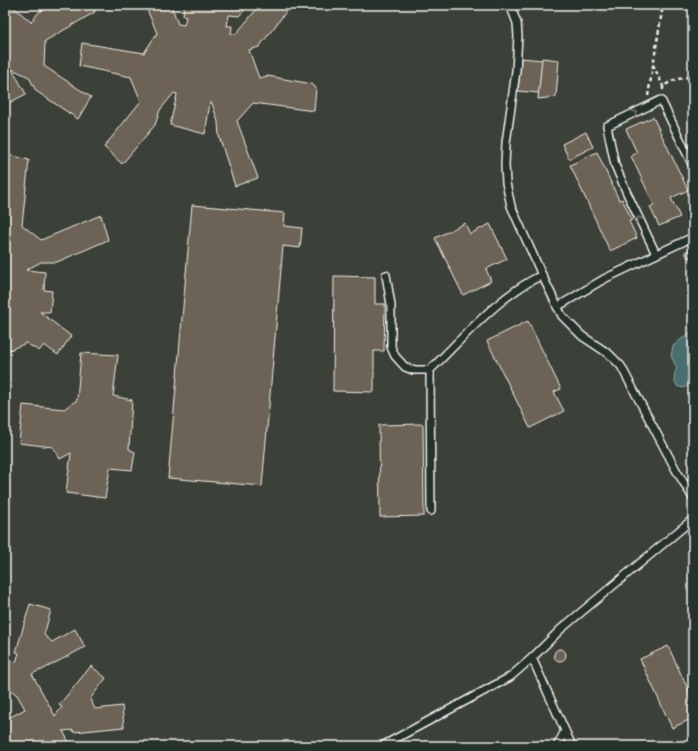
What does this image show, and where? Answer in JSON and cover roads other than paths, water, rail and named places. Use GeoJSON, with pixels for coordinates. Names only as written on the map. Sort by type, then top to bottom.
{"type":"FeatureCollection","features":[{"type":"Feature","properties":{"kind":"lane"},"geometry":{"type":"LineString","coordinates":[[510,5],[517,23],[518,36],[518,49],[506,143],[505,165],[506,183],[511,206],[562,316],[589,342],[609,354],[621,366],[676,470],[693,498]]}},
{"type":"Feature","properties":{"kind":"lane"},"geometry":{"type":"LineString","coordinates":[[656,254],[615,165],[607,126],[661,100],[693,166]]}},
{"type":"Feature","properties":{"kind":"lane"},"geometry":{"type":"LineString","coordinates":[[558,308],[595,284],[693,237]]}},
{"type":"Feature","properties":{"kind":"lane"},"geometry":{"type":"LineString","coordinates":[[386,275],[392,305],[391,347],[395,356],[405,367],[413,370],[430,370],[500,302],[516,290],[542,275]]}},
{"type":"Feature","properties":{"kind":"lane"},"geometry":{"type":"LineString","coordinates":[[430,370],[431,511]]}},
{"type":"Feature","properties":{"kind":"lane"},"geometry":{"type":"LineString","coordinates":[[382,746],[499,683],[520,669],[561,629],[693,519]]}},
{"type":"Feature","properties":{"kind":"lane"},"geometry":{"type":"LineString","coordinates":[[532,658],[572,746]]}},
{"type":"Feature","properties":{"kind":"lane"},"geometry":{"type":"LineString","coordinates":[[558,746],[565,731]]}},
{"type":"Feature","properties":{"kind":"water"},"geometry":{"type":"Polygon","coordinates":[[[693,330],[693,384],[683,388],[677,386],[676,384],[674,375],[677,368],[671,356],[673,346],[693,330]]]}}]}
